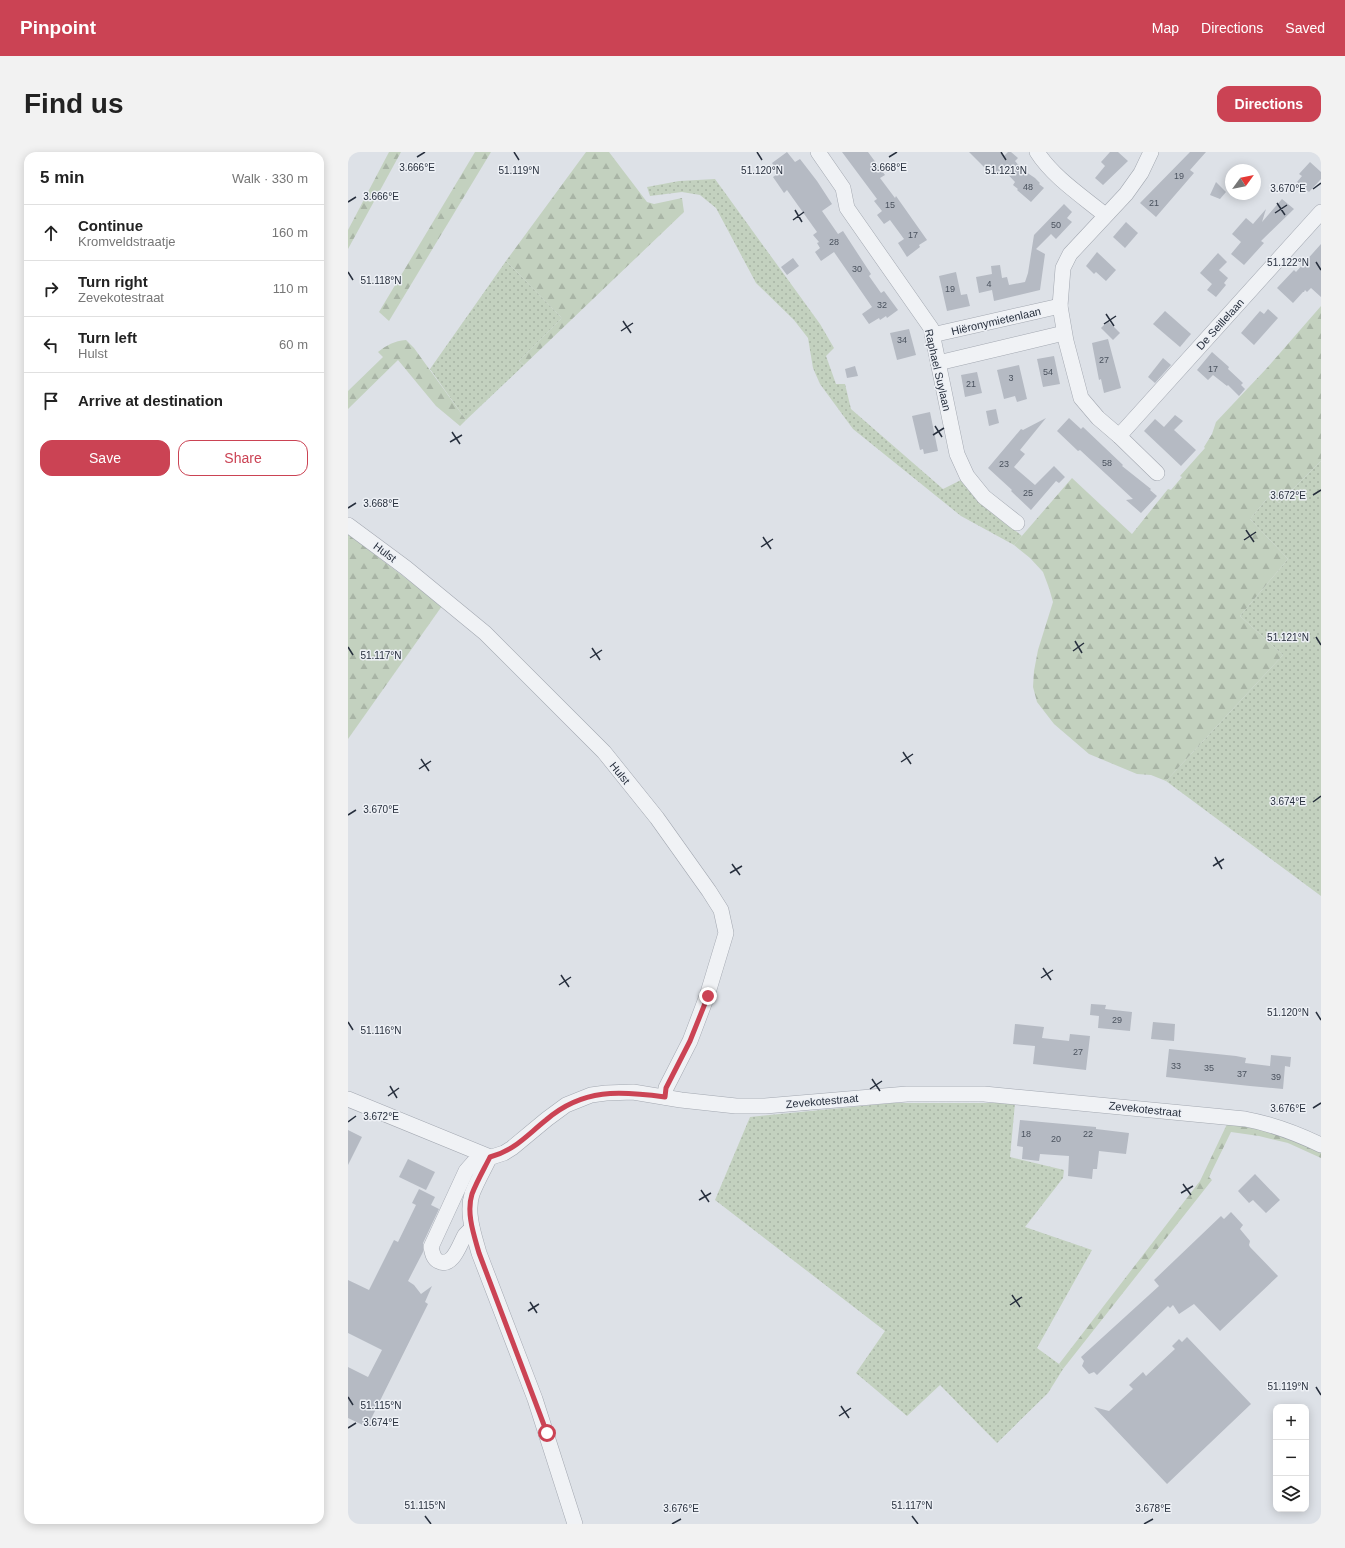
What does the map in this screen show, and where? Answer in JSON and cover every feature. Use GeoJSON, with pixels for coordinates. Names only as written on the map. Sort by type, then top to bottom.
{"type":"FeatureCollection","features":[{"type":"Feature","properties":{"kind":"street","name":"Raphael Suylaan"},"geometry":{"type":"LineString","coordinates":[[818,152],[843,188],[847,208],[931,328],[957,454],[965,470],[984,497],[1017,523]]}},
{"type":"Feature","properties":{"kind":"street"},"geometry":{"type":"LineString","coordinates":[[1036,152],[1062,179],[1105,215]]}},
{"type":"Feature","properties":{"kind":"street"},"geometry":{"type":"LineString","coordinates":[[1150,152],[1141,173],[1126,194],[1070,254],[1063,268],[1060,306],[1064,333],[1082,398],[1098,418],[1157,473]]}},
{"type":"Feature","properties":{"kind":"street","name":"De Seillelaan"},"geometry":{"type":"LineString","coordinates":[[1119,436],[1321,212]]}},
{"type":"Feature","properties":{"kind":"street","name":"Hiëronymietenlaan"},"geometry":{"type":"LineString","coordinates":[[932,335],[1060,306]]}},
{"type":"Feature","properties":{"kind":"street"},"geometry":{"type":"LineString","coordinates":[[938,363],[1064,333]]}},
{"type":"Feature","properties":{"kind":"street","name":"Hulst"},"geometry":{"type":"LineString","coordinates":[[348,525],[406,568],[485,633],[604,752],[657,818],[721,910],[726,933],[708,996],[690,1041],[666,1088],[665,1097]]}},
{"type":"Feature","properties":{"kind":"street","name":"Zevekotestraat"},"geometry":{"type":"LineString","coordinates":[[472,1228],[465,1235],[456,1253],[448,1261],[438,1261],[434,1257],[431,1247],[466,1171],[473,1163],[504,1153],[566,1105],[583,1098],[606,1093],[633,1092],[736,1106],[764,1106],[907,1094],[946,1093],[995,1095],[1245,1119],[1275,1126],[1301,1135],[1321,1145]]}},
{"type":"Feature","properties":{"kind":"street"},"geometry":{"type":"LineString","coordinates":[[348,1099],[490,1157],[472,1195],[470,1204],[472,1228],[479,1253],[547,1433],[575,1524]]}},
{"type":"Feature","properties":{"kind":"green space"},"geometry":{"type":"Polygon","coordinates":[[[389,152],[401,152],[348,249],[348,230],[389,152]]]}},
{"type":"Feature","properties":{"kind":"green space"},"geometry":{"type":"Polygon","coordinates":[[[475,152],[491,152],[389,321],[379,312],[475,152]]]}},
{"type":"Feature","properties":{"kind":"green space"},"geometry":{"type":"Polygon","coordinates":[[[586,152],[609,152],[647,202],[654,204],[682,198],[684,212],[524,365],[519,361],[562,318],[506,261],[586,152]]]}},
{"type":"Feature","properties":{"kind":"green space"},"geometry":{"type":"Polygon","coordinates":[[[715,179],[820,324],[834,348],[826,356],[836,384],[845,384],[851,409],[943,489],[963,479],[989,509],[1022,536],[1014,545],[961,516],[853,429],[820,384],[813,368],[808,338],[794,320],[756,283],[716,208],[700,195],[682,192],[650,196],[647,187],[679,181],[715,179]]]}},
{"type":"Feature","properties":{"kind":"green space"},"geometry":{"type":"Polygon","coordinates":[[[506,261],[562,318],[519,361],[524,365],[466,420],[430,369],[506,261]]]}},
{"type":"Feature","properties":{"kind":"green space"},"geometry":{"type":"Polygon","coordinates":[[[1321,306],[1321,461],[1279,503],[1270,495],[1250,519],[1288,559],[1240,616],[1283,655],[1166,781],[1151,775],[1137,774],[1089,754],[1054,724],[1037,702],[1033,687],[1034,671],[1038,650],[1053,602],[1043,572],[1030,558],[1014,545],[1072,478],[1132,534],[1168,489],[1171,490],[1182,477],[1180,476],[1205,448],[1204,447],[1212,434],[1216,422],[1266,369],[1321,306]]]}},
{"type":"Feature","properties":{"kind":"green space"},"geometry":{"type":"Polygon","coordinates":[[[406,340],[414,348],[466,420],[460,426],[436,406],[398,360],[348,409],[348,391],[383,357],[378,352],[384,347],[398,341],[406,340]]]}},
{"type":"Feature","properties":{"kind":"green space"},"geometry":{"type":"Polygon","coordinates":[[[1321,461],[1321,896],[1166,781],[1283,655],[1240,616],[1288,559],[1250,519],[1270,495],[1279,503],[1321,461]]]}},
{"type":"Feature","properties":{"kind":"green space"},"geometry":{"type":"Polygon","coordinates":[[[348,534],[442,606],[348,739],[348,534]]]}},
{"type":"Feature","properties":{"kind":"green space"},"geometry":{"type":"Polygon","coordinates":[[[892,1103],[1015,1103],[1010,1157],[1064,1170],[1063,1178],[1025,1227],[1092,1250],[1037,1348],[1059,1364],[1063,1369],[1048,1393],[997,1443],[940,1385],[907,1416],[856,1373],[885,1331],[715,1200],[750,1117],[892,1103]]]}},
{"type":"Feature","properties":{"kind":"green space"},"geometry":{"type":"Polygon","coordinates":[[[1228,1122],[1247,1123],[1321,1150],[1321,1158],[1288,1143],[1259,1136],[1231,1132],[1209,1177],[1212,1180],[1063,1369],[1059,1364],[1200,1181],[1228,1122]]]}},
{"type":"Feature","properties":{"kind":"building"},"geometry":{"type":"Polygon","coordinates":[[[787,152],[795,162],[800,159],[817,181],[832,204],[822,211],[838,234],[843,231],[871,274],[869,276],[881,293],[884,291],[898,310],[887,318],[886,316],[880,320],[879,318],[869,324],[862,314],[872,307],[834,252],[821,261],[815,252],[820,248],[817,243],[819,242],[813,235],[817,232],[787,190],[784,193],[773,177],[779,173],[772,163],[787,152]]]}},
{"type":"Feature","properties":{"kind":"building"},"geometry":{"type":"Polygon","coordinates":[[[842,152],[868,152],[885,175],[880,178],[895,198],[896,196],[927,240],[919,245],[920,247],[907,257],[898,243],[904,239],[890,220],[884,224],[877,215],[882,211],[874,201],[877,199],[842,152]]]}},
{"type":"Feature","properties":{"kind":"building"},"geometry":{"type":"Polygon","coordinates":[[[969,152],[1000,152],[1004,156],[1008,152],[1011,152],[1018,158],[1015,161],[1023,170],[1035,178],[1044,188],[1031,202],[1017,190],[1018,189],[1013,185],[1015,182],[1002,168],[996,175],[995,174],[993,176],[969,152]]]}},
{"type":"Feature","properties":{"kind":"building"},"geometry":{"type":"Polygon","coordinates":[[[1110,152],[1118,152],[1128,161],[1103,185],[1095,178],[1105,166],[1101,162],[1110,152]]]}},
{"type":"Feature","properties":{"kind":"building"},"geometry":{"type":"Polygon","coordinates":[[[1190,152],[1206,152],[1190,170],[1194,173],[1156,217],[1140,203],[1190,152]]]}},
{"type":"Feature","properties":{"kind":"building"},"geometry":{"type":"Polygon","coordinates":[[[1310,162],[1321,172],[1321,179],[1309,192],[1297,182],[1302,176],[1299,174],[1310,162]]]}},
{"type":"Feature","properties":{"kind":"building"},"geometry":{"type":"Polygon","coordinates":[[[1216,182],[1225,191],[1220,199],[1210,195],[1216,182]]]}},
{"type":"Feature","properties":{"kind":"building"},"geometry":{"type":"Polygon","coordinates":[[[1282,199],[1294,209],[1261,241],[1264,243],[1244,265],[1231,254],[1241,242],[1232,234],[1246,218],[1253,224],[1266,209],[1262,222],[1282,199]]]}},
{"type":"Feature","properties":{"kind":"building"},"geometry":{"type":"Polygon","coordinates":[[[1064,204],[1072,212],[1067,218],[1072,222],[1056,239],[1051,234],[1036,249],[1045,254],[1040,290],[994,301],[992,290],[979,293],[976,277],[992,274],[991,266],[1000,265],[1002,278],[1007,277],[1009,285],[1025,282],[1028,273],[1034,235],[1064,204]]]}},
{"type":"Feature","properties":{"kind":"building"},"geometry":{"type":"Polygon","coordinates":[[[1126,222],[1138,233],[1125,248],[1113,237],[1126,222]]]}},
{"type":"Feature","properties":{"kind":"building"},"geometry":{"type":"Polygon","coordinates":[[[1321,244],[1321,297],[1311,288],[1307,292],[1305,290],[1293,303],[1277,288],[1294,270],[1296,272],[1321,244]]]}},
{"type":"Feature","properties":{"kind":"building"},"geometry":{"type":"Polygon","coordinates":[[[1097,252],[1116,270],[1106,281],[1096,272],[1094,274],[1086,266],[1097,252]]]}},
{"type":"Feature","properties":{"kind":"building"},"geometry":{"type":"Polygon","coordinates":[[[1218,253],[1227,262],[1219,270],[1228,278],[1224,283],[1226,285],[1216,297],[1207,290],[1212,284],[1200,273],[1218,253]]]}},
{"type":"Feature","properties":{"kind":"building"},"geometry":{"type":"Polygon","coordinates":[[[793,258],[799,266],[787,275],[781,267],[793,258]]]}},
{"type":"Feature","properties":{"kind":"building"},"geometry":{"type":"Polygon","coordinates":[[[956,272],[961,295],[967,294],[970,306],[947,311],[939,276],[956,272]]]}},
{"type":"Feature","properties":{"kind":"building"},"geometry":{"type":"Polygon","coordinates":[[[1268,309],[1278,318],[1254,345],[1241,333],[1260,311],[1264,314],[1268,309]]]}},
{"type":"Feature","properties":{"kind":"building"},"geometry":{"type":"Polygon","coordinates":[[[1165,311],[1191,334],[1180,347],[1153,324],[1165,311]]]}},
{"type":"Feature","properties":{"kind":"building"},"geometry":{"type":"Polygon","coordinates":[[[1108,321],[1120,333],[1113,340],[1101,328],[1108,321]]]}},
{"type":"Feature","properties":{"kind":"building"},"geometry":{"type":"Polygon","coordinates":[[[909,329],[916,355],[897,360],[890,333],[909,329]]]}},
{"type":"Feature","properties":{"kind":"building"},"geometry":{"type":"Polygon","coordinates":[[[1108,339],[1121,388],[1104,393],[1101,379],[1099,380],[1092,343],[1108,339]]]}},
{"type":"Feature","properties":{"kind":"building"},"geometry":{"type":"Polygon","coordinates":[[[1212,352],[1229,367],[1228,369],[1243,383],[1241,385],[1245,389],[1239,396],[1228,385],[1227,386],[1213,375],[1208,380],[1197,370],[1212,352]]]}},
{"type":"Feature","properties":{"kind":"building"},"geometry":{"type":"Polygon","coordinates":[[[1054,356],[1060,384],[1043,387],[1037,359],[1054,356]]]}},
{"type":"Feature","properties":{"kind":"building"},"geometry":{"type":"Polygon","coordinates":[[[1163,358],[1171,365],[1155,383],[1148,377],[1163,358]]]}},
{"type":"Feature","properties":{"kind":"building"},"geometry":{"type":"Polygon","coordinates":[[[1019,365],[1027,399],[1017,402],[1015,396],[1004,399],[997,370],[1019,365]]]}},
{"type":"Feature","properties":{"kind":"building"},"geometry":{"type":"Polygon","coordinates":[[[855,366],[858,376],[847,378],[845,369],[855,366]]]}},
{"type":"Feature","properties":{"kind":"building"},"geometry":{"type":"Polygon","coordinates":[[[977,372],[982,393],[965,397],[961,375],[977,372]]]}},
{"type":"Feature","properties":{"kind":"building"},"geometry":{"type":"Polygon","coordinates":[[[996,409],[999,423],[989,426],[986,411],[996,409]]]}},
{"type":"Feature","properties":{"kind":"building"},"geometry":{"type":"Polygon","coordinates":[[[930,412],[938,451],[924,454],[923,449],[920,450],[912,416],[930,412]]]}},
{"type":"Feature","properties":{"kind":"building"},"geometry":{"type":"Polygon","coordinates":[[[1175,415],[1183,421],[1174,430],[1196,450],[1181,466],[1144,431],[1155,419],[1164,427],[1175,415]]]}},
{"type":"Feature","properties":{"kind":"building"},"geometry":{"type":"Polygon","coordinates":[[[1046,418],[1020,450],[1025,454],[1014,467],[1035,485],[1054,466],[1065,477],[1059,483],[1056,481],[1031,510],[988,468],[1021,429],[1023,430],[1046,418]]]}},
{"type":"Feature","properties":{"kind":"building"},"geometry":{"type":"Polygon","coordinates":[[[1069,418],[1081,429],[1083,427],[1123,465],[1122,466],[1151,489],[1150,490],[1157,496],[1141,513],[1126,500],[1133,499],[1057,431],[1069,418]]]}},
{"type":"Feature","properties":{"kind":"building"},"geometry":{"type":"Polygon","coordinates":[[[1091,1004],[1106,1005],[1105,1009],[1132,1012],[1130,1031],[1098,1028],[1099,1016],[1090,1015],[1091,1004]]]}},
{"type":"Feature","properties":{"kind":"building"},"geometry":{"type":"Polygon","coordinates":[[[1153,1022],[1175,1024],[1174,1041],[1151,1039],[1153,1022]]]}},
{"type":"Feature","properties":{"kind":"building"},"geometry":{"type":"Polygon","coordinates":[[[1015,1024],[1044,1027],[1042,1038],[1069,1041],[1070,1034],[1090,1036],[1086,1070],[1033,1064],[1035,1046],[1013,1044],[1015,1024]]]}},
{"type":"Feature","properties":{"kind":"building"},"geometry":{"type":"Polygon","coordinates":[[[1169,1049],[1236,1056],[1246,1058],[1245,1063],[1270,1066],[1271,1055],[1291,1057],[1290,1067],[1285,1066],[1283,1089],[1166,1077],[1169,1049]]]}},
{"type":"Feature","properties":{"kind":"building"},"geometry":{"type":"Polygon","coordinates":[[[1020,1120],[1096,1127],[1096,1129],[1129,1133],[1126,1154],[1099,1151],[1097,1169],[1093,1169],[1092,1179],[1068,1176],[1069,1156],[1040,1154],[1039,1161],[1022,1159],[1023,1147],[1017,1146],[1020,1120]]]}},
{"type":"Feature","properties":{"kind":"building"},"geometry":{"type":"Polygon","coordinates":[[[348,1130],[362,1137],[348,1165],[348,1130]]]}},
{"type":"Feature","properties":{"kind":"building"},"geometry":{"type":"Polygon","coordinates":[[[408,1159],[435,1172],[426,1190],[399,1177],[408,1159]]]}},
{"type":"Feature","properties":{"kind":"building"},"geometry":{"type":"Polygon","coordinates":[[[1255,1174],[1280,1200],[1266,1213],[1253,1200],[1249,1203],[1238,1191],[1255,1174]]]}},
{"type":"Feature","properties":{"kind":"building"},"geometry":{"type":"Polygon","coordinates":[[[419,1189],[435,1197],[431,1205],[439,1209],[423,1243],[423,1252],[408,1281],[414,1285],[421,1294],[432,1286],[425,1302],[428,1304],[367,1427],[348,1418],[348,1367],[368,1377],[382,1350],[348,1333],[348,1280],[369,1290],[394,1240],[398,1242],[416,1205],[412,1203],[419,1189]]]}},
{"type":"Feature","properties":{"kind":"building"},"geometry":{"type":"Polygon","coordinates":[[[1231,1212],[1243,1225],[1240,1229],[1250,1241],[1250,1247],[1278,1276],[1220,1331],[1194,1304],[1179,1314],[1173,1305],[1170,1308],[1168,1306],[1097,1375],[1094,1372],[1089,1374],[1082,1366],[1084,1361],[1081,1357],[1159,1286],[1154,1280],[1221,1216],[1224,1219],[1231,1212]]]}},
{"type":"Feature","properties":{"kind":"building"},"geometry":{"type":"Polygon","coordinates":[[[1187,1337],[1251,1404],[1167,1484],[1094,1407],[1109,1411],[1133,1389],[1129,1385],[1143,1372],[1146,1376],[1175,1349],[1172,1346],[1179,1339],[1182,1342],[1187,1337]]]}},
{"type":"Feature","properties":{"kind":"route"},"geometry":{"type":"LineString","coordinates":[[547,1433],[479,1253],[470,1216],[472,1195],[490,1157],[504,1153],[512,1148],[547,1119],[575,1100],[591,1095],[633,1092],[665,1097],[666,1088],[690,1041],[708,996]]}}]}
